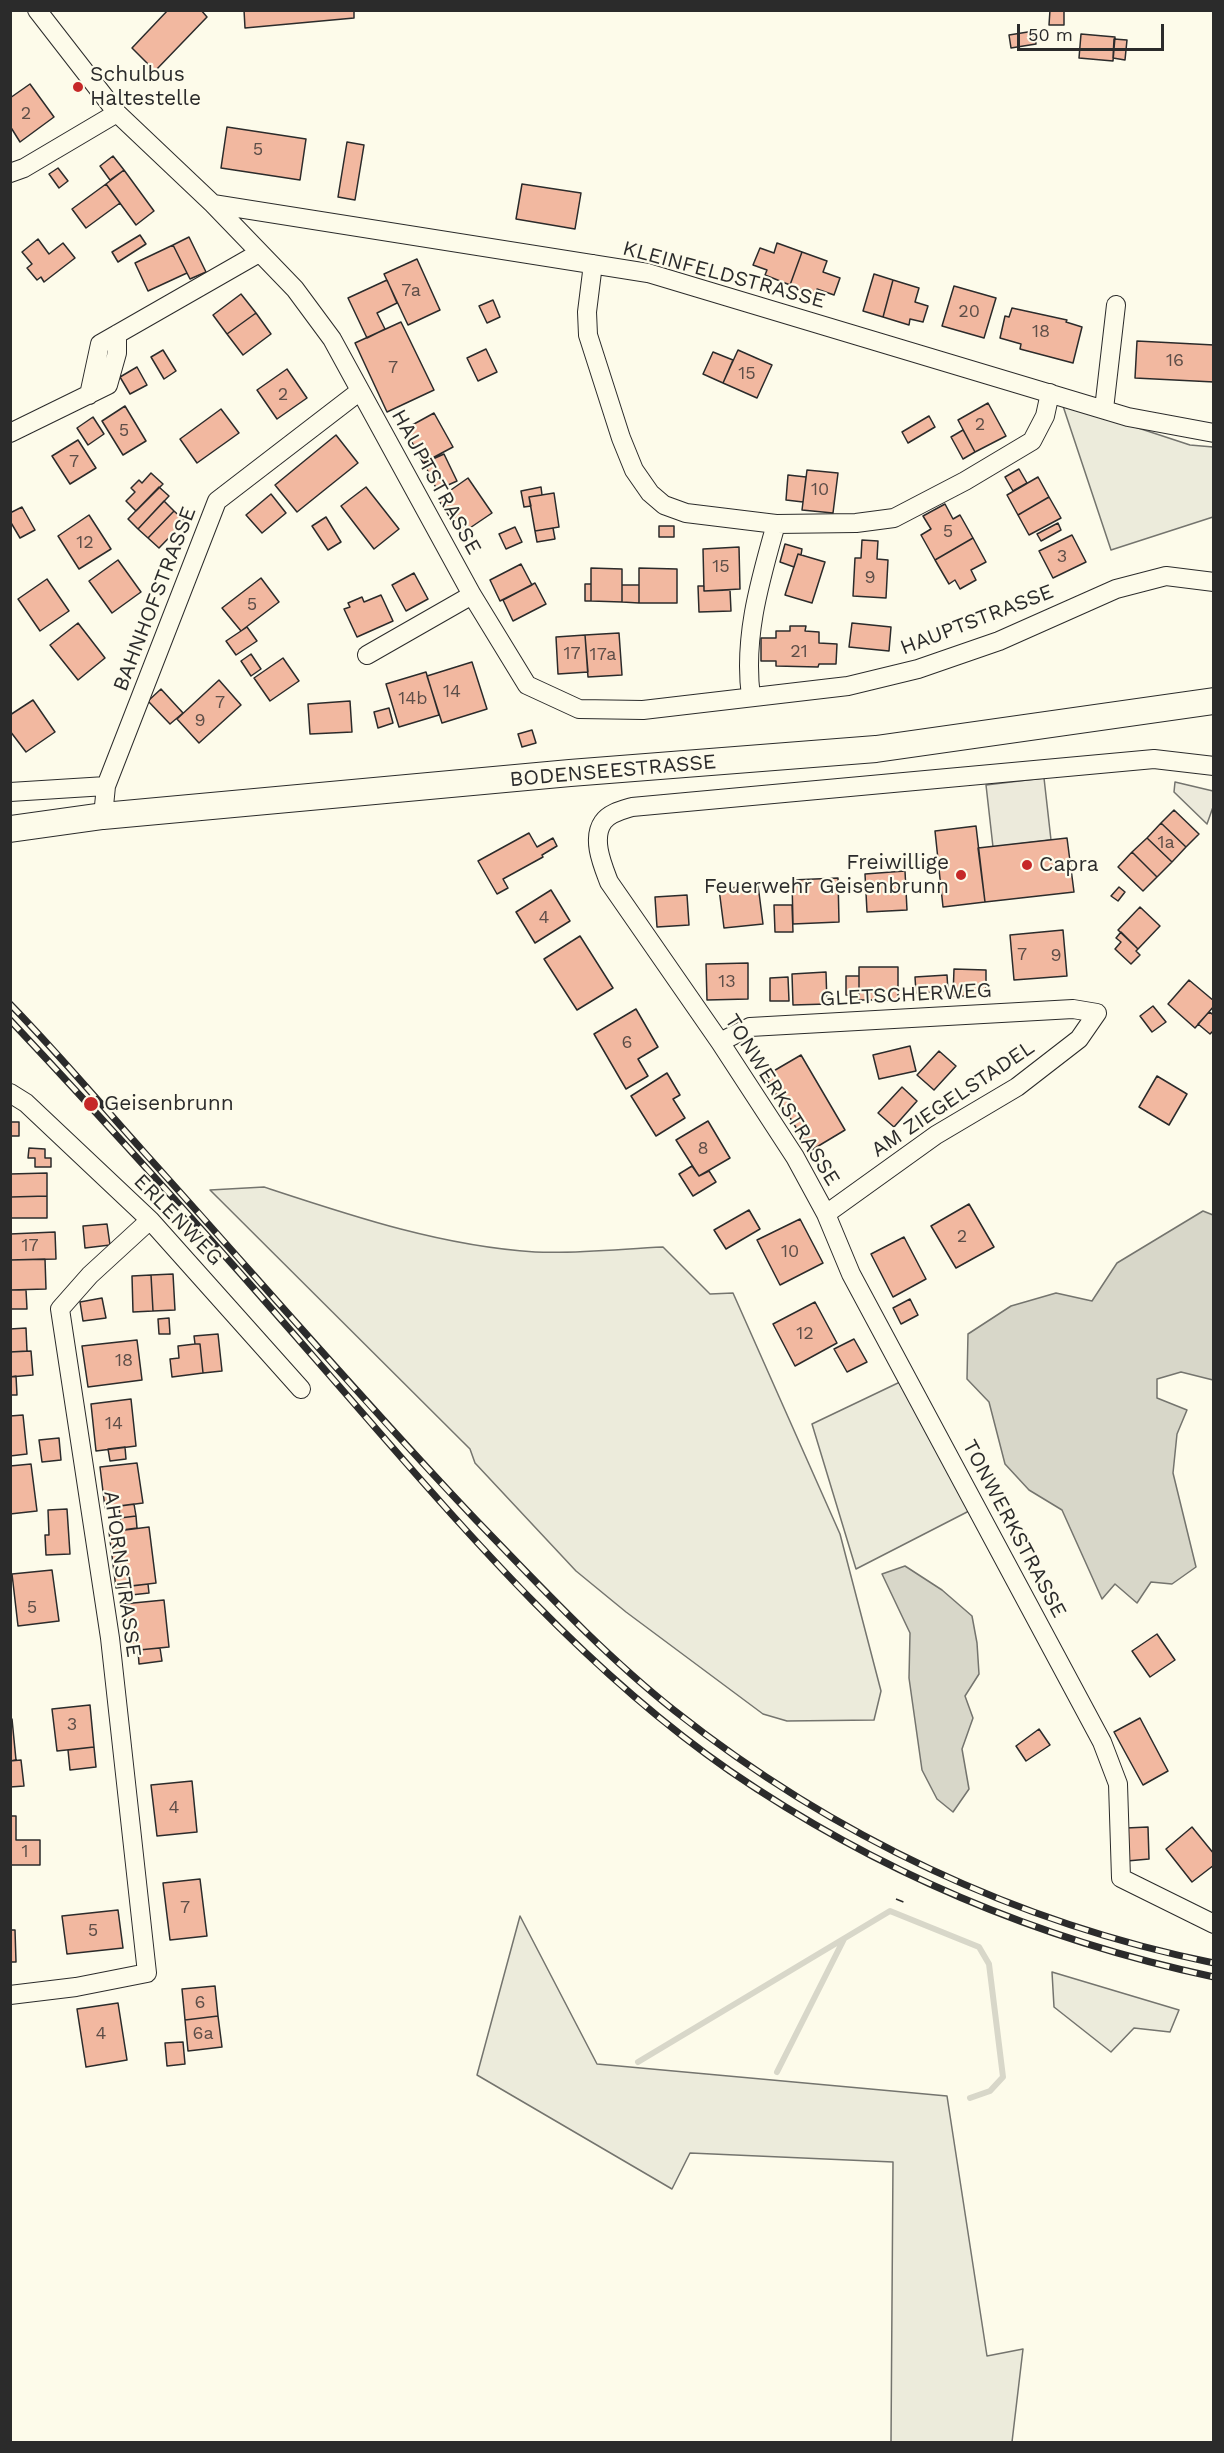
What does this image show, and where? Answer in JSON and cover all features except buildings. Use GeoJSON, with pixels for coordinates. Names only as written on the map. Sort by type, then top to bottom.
{"type":"FeatureCollection","features":[{"type":"Feature","properties":{"kind":"main road","name":"BODENSEESTRASSE"},"geometry":{"type":"LineString","coordinates":[[10,829],[103,816],[570,773],[876,749],[1214,701]]}},
{"type":"Feature","properties":{"kind":"street","name":"HAUPTSTRASSE"},"geometry":{"type":"LineString","coordinates":[[37,10],[117,113],[213,204],[295,289],[332,339],[472,595],[527,685],[579,709],[643,710],[848,686],[918,669],[999,641],[1116,589],[1166,576],[1214,582]]}},
{"type":"Feature","properties":{"kind":"street"},"geometry":{"type":"LineString","coordinates":[[10,173],[24,168],[117,113]]}},
{"type":"Feature","properties":{"kind":"street","name":"KLEINFELDSTRASSE"},"geometry":{"type":"LineString","coordinates":[[213,204],[648,273],[1128,417],[1214,433]]}},
{"type":"Feature","properties":{"kind":"street"},"geometry":{"type":"LineString","coordinates":[[10,433],[89,394],[100,344],[259,253]]}},
{"type":"Feature","properties":{"kind":"street"},"geometry":{"type":"LineString","coordinates":[[593,264],[587,312],[588,335],[621,438],[634,470],[650,493],[664,505],[686,513],[776,524],[856,523],[894,518],[965,481],[1032,441],[1044,416],[1050,393]]}},
{"type":"Feature","properties":{"kind":"street"},"geometry":{"type":"LineString","coordinates":[[1104,409],[1116,305]]}},
{"type":"Feature","properties":{"kind":"street","name":"BAHNHOFSTRASSE"},"geometry":{"type":"LineString","coordinates":[[103,816],[106,786],[217,501],[360,391]]}},
{"type":"Feature","properties":{"kind":"street"},"geometry":{"type":"LineString","coordinates":[[751,697],[747,668],[756,594],[776,524]]}},
{"type":"Feature","properties":{"kind":"street"},"geometry":{"type":"LineString","coordinates":[[367,655],[472,595]]}},
{"type":"Feature","properties":{"kind":"street","name":"TONWERKSTRASSE"},"geometry":{"type":"LineString","coordinates":[[1214,766],[1154,759],[632,807],[611,815],[602,823],[599,833],[600,855],[609,882],[720,1042],[795,1157],[826,1214],[852,1274],[1102,1742],[1118,1784],[1121,1878],[1214,1924]]}},
{"type":"Feature","properties":{"kind":"street"},"geometry":{"type":"LineString","coordinates":[[10,792],[106,786]]}},
{"type":"Feature","properties":{"kind":"street","name":"GLETSCHERWEG"},"geometry":{"type":"LineString","coordinates":[[720,1042],[750,1027],[1073,1009],[1097,1013]]}},
{"type":"Feature","properties":{"kind":"street","name":"AM ZIEGELSTADEL"},"geometry":{"type":"LineString","coordinates":[[826,1214],[936,1135],[1017,1087],[1079,1039],[1097,1013]]}},
{"type":"Feature","properties":{"kind":"street","name":"ERLENWEG"},"geometry":{"type":"LineString","coordinates":[[10,1093],[26,1103],[150,1220],[302,1389]]}},
{"type":"Feature","properties":{"kind":"street","name":"AHORNSTRASSE"},"geometry":{"type":"LineString","coordinates":[[10,1995],[76,1987],[147,1973],[110,1638],[60,1310],[90,1275],[150,1220]]}},
{"type":"Feature","properties":{"kind":"shaded area"},"geometry":{"type":"Polygon","coordinates":[[[1062,403],[1190,445],[1213,447],[1213,517],[1111,550],[1062,403]]]}},
{"type":"Feature","properties":{"kind":"shaded area"},"geometry":{"type":"Polygon","coordinates":[[[1044,778],[1051,840],[993,847],[986,785],[1044,778]]]}},
{"type":"Feature","properties":{"kind":"shaded area"},"geometry":{"type":"Polygon","coordinates":[[[1175,782],[1213,791],[1213,807],[1207,824],[1174,792],[1175,782]]]}},
{"type":"Feature","properties":{"kind":"shaded area"},"geometry":{"type":"Polygon","coordinates":[[[264,1187],[397,1228],[500,1249],[567,1252],[663,1247],[710,1294],[733,1293],[840,1534],[881,1691],[874,1720],[787,1721],[763,1714],[626,1612],[576,1571],[475,1463],[470,1449],[210,1190],[264,1187]]]}},
{"type":"Feature","properties":{"kind":"shaded area"},"geometry":{"type":"Polygon","coordinates":[[[1203,1211],[1213,1215],[1213,1380],[1181,1372],[1157,1379],[1157,1398],[1187,1410],[1177,1434],[1173,1473],[1196,1567],[1172,1584],[1151,1582],[1137,1603],[1115,1584],[1102,1599],[1062,1510],[1029,1490],[1005,1464],[989,1402],[967,1379],[968,1334],[1011,1306],[1056,1293],[1092,1301],[1117,1263],[1203,1211]]]}},
{"type":"Feature","properties":{"kind":"shaded area"},"geometry":{"type":"Polygon","coordinates":[[[900,1382],[969,1511],[856,1569],[812,1424],[900,1382]]]}},
{"type":"Feature","properties":{"kind":"shaded area"},"geometry":{"type":"Polygon","coordinates":[[[905,1566],[942,1590],[972,1616],[979,1674],[965,1696],[973,1718],[962,1749],[969,1789],[953,1812],[937,1799],[922,1770],[909,1678],[910,1633],[882,1574],[905,1566]]]}},
{"type":"Feature","properties":{"kind":"shaded area"},"geometry":{"type":"Polygon","coordinates":[[[520,1916],[597,2064],[947,2096],[987,2356],[1023,2349],[1012,2442],[891,2442],[893,2162],[690,2153],[672,2189],[477,2075],[520,1916]]]}},
{"type":"Feature","properties":{"kind":"shaded area"},"geometry":{"type":"Polygon","coordinates":[[[1052,1972],[1179,2010],[1170,2032],[1134,2028],[1111,2052],[1054,2007],[1052,1972]]]}},
{"type":"Feature","properties":{"kind":"waterway"},"geometry":{"type":"LineString","coordinates":[[638,2062],[890,1911],[979,1947],[989,1964],[1003,2077],[990,2091],[970,2098]]}},
{"type":"Feature","properties":{"kind":"waterway"},"geometry":{"type":"LineString","coordinates":[[777,2072],[844,1939]]}},
{"type":"Feature","properties":{"kind":"railway"},"geometry":{"type":"LineString","coordinates":[[10,1004],[476,1520],[597,1643],[675,1711],[735,1756],[798,1797],[863,1835],[930,1869],[999,1899],[1069,1924],[1141,1946],[1214,1963]]}},
{"type":"Feature","properties":{"kind":"railway"},"geometry":{"type":"LineString","coordinates":[[10,1020],[253,1287],[471,1536],[569,1637],[620,1685],[674,1729],[730,1771],[786,1807],[843,1840],[961,1898],[1086,1943],[1149,1962],[1214,1977]]}},
{"type":"Feature","properties":{"kind":"fence"},"geometry":{"type":"LineString","coordinates":[[896,1899],[906,1903]]}},
{"type":"Feature","properties":{"kind":"place","name":"Schulbus Haltestelle"},"geometry":{"type":"Point","coordinates":[78,87]}},
{"type":"Feature","properties":{"kind":"place","name":"Capra"},"geometry":{"type":"Point","coordinates":[1027,865]}},
{"type":"Feature","properties":{"kind":"place","name":"Freiwillige Feuerwehr Geisenbrunn"},"geometry":{"type":"Point","coordinates":[961,875]}},
{"type":"Feature","properties":{"kind":"place","name":"Geisenbrunn"},"geometry":{"type":"Point","coordinates":[91,1104]}}]}
